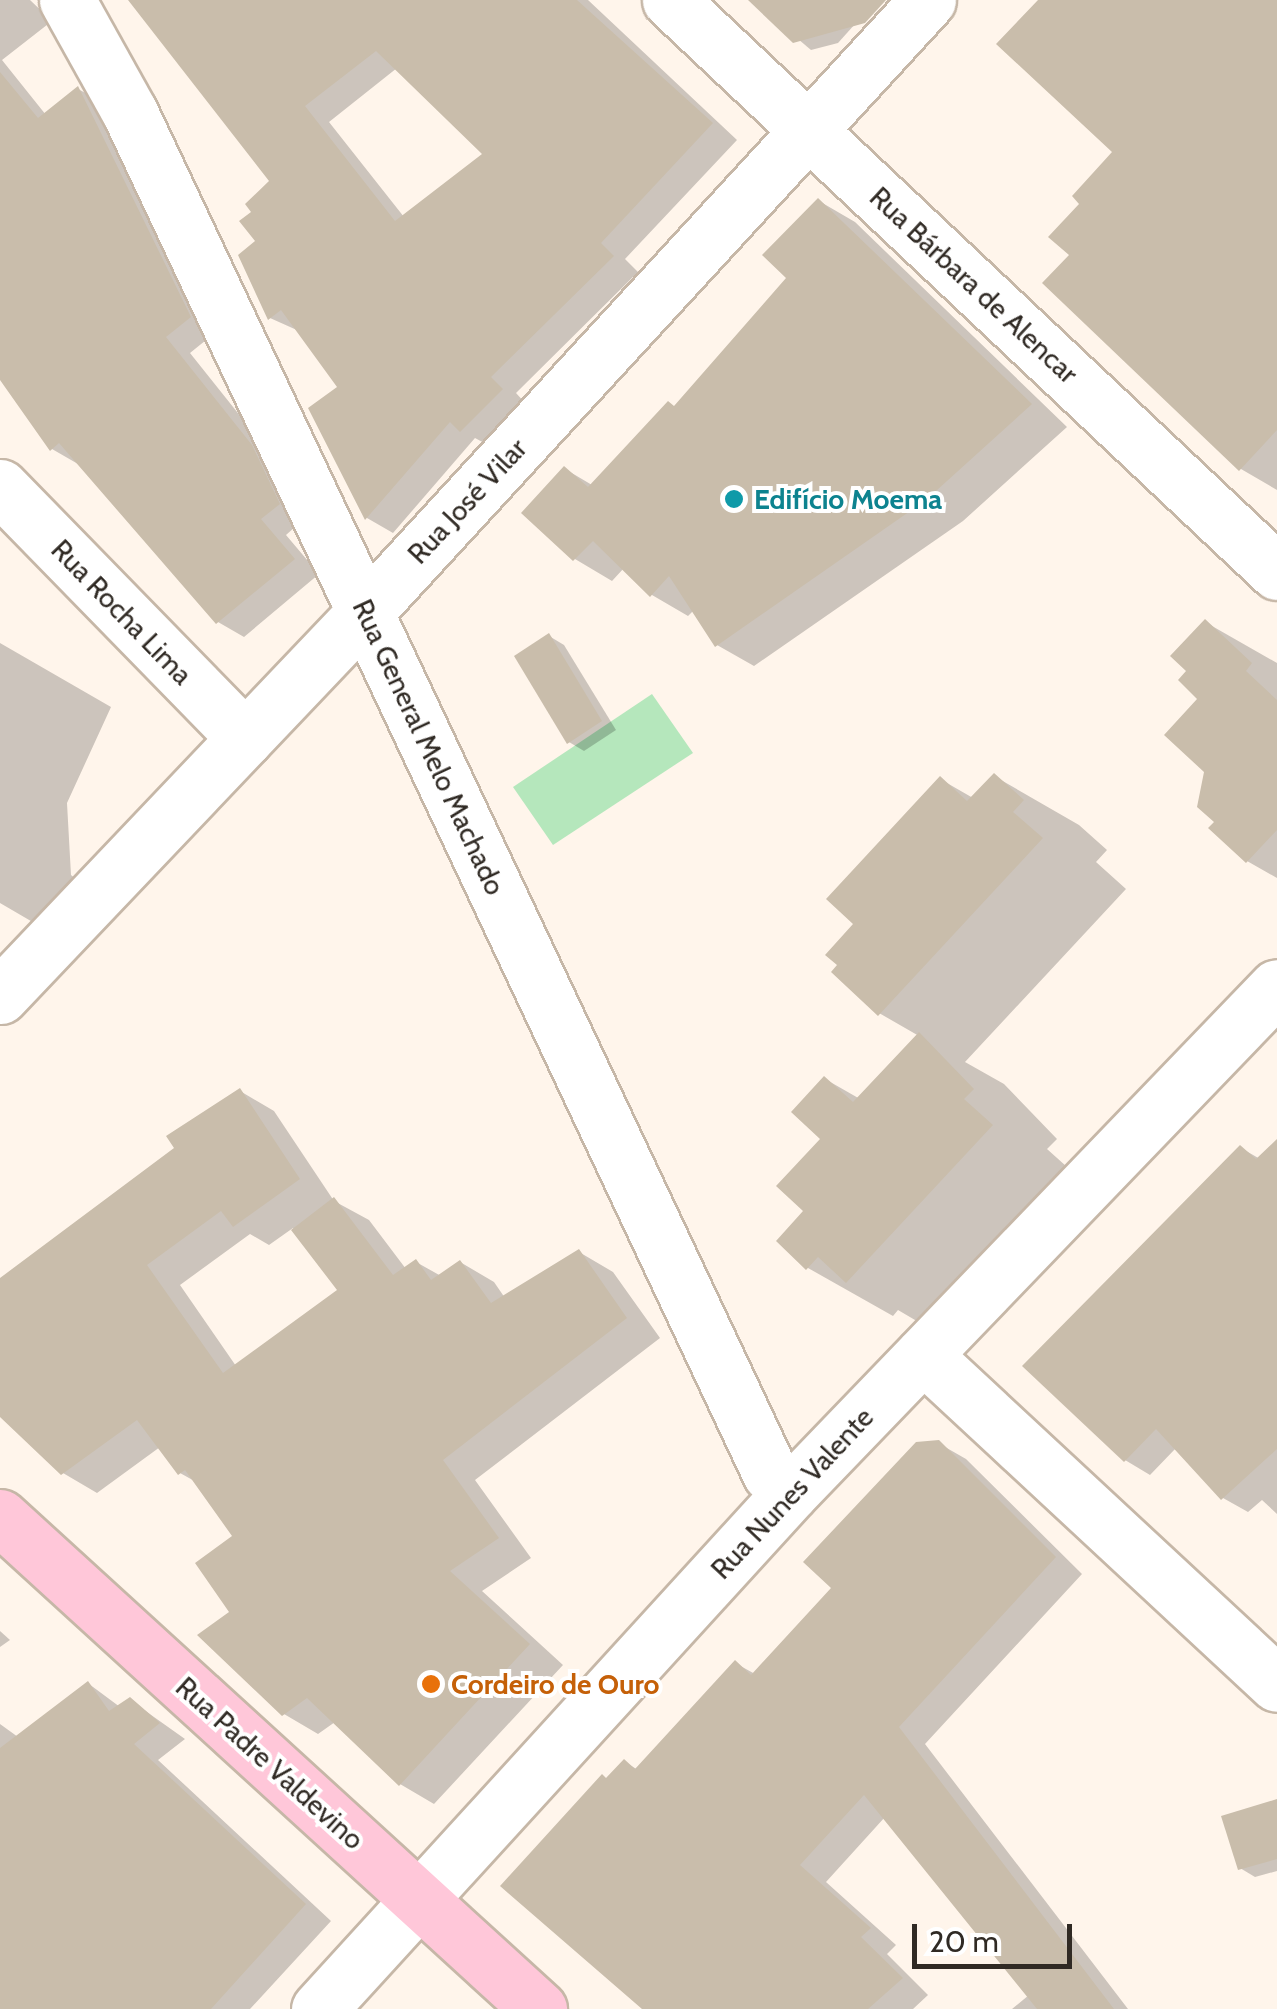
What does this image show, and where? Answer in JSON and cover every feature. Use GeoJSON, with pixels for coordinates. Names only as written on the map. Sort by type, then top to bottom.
{"type":"FeatureCollection","features":[{"type":"Feature","properties":{"kind":"main road","name":"Rua Padre Valdevino"},"geometry":{"type":"LineString","coordinates":[[0,1518],[540,2009]]}},
{"type":"Feature","properties":{"kind":"street","name":"Rua General Melo Machado"},"geometry":{"type":"LineString","coordinates":[[66,0],[130,113],[770,1473],[790,1493]]}},
{"type":"Feature","properties":{"kind":"street","name":"Rua Bárbara de Alencar"},"geometry":{"type":"LineString","coordinates":[[670,0],[1277,572]]}},
{"type":"Feature","properties":{"kind":"street","name":"Rua José Vilar"},"geometry":{"type":"LineString","coordinates":[[0,996],[366,611],[928,0]]}},
{"type":"Feature","properties":{"kind":"street","name":"Rua Rocha Lima"},"geometry":{"type":"LineString","coordinates":[[0,487],[245,738]]}},
{"type":"Feature","properties":{"kind":"street","name":"Rua Nunes Valente"},"geometry":{"type":"LineString","coordinates":[[318,2009],[422,1900],[790,1493],[1277,988]]}},
{"type":"Feature","properties":{"kind":"street"},"geometry":{"type":"LineString","coordinates":[[923,1355],[1277,1684]]}},
{"type":"Feature","properties":{"kind":"green space"},"geometry":{"type":"Polygon","coordinates":[[[652,694],[693,753],[553,845],[513,787],[652,694]]]}},
{"type":"Feature","properties":{"kind":"building"},"geometry":{"type":"Polygon","coordinates":[[[128,0],[577,0],[713,123],[601,243],[614,256],[491,377],[503,389],[460,432],[450,422],[365,520],[308,408],[337,387],[281,310],[268,320],[238,255],[255,241],[239,221],[251,212],[245,204],[269,181],[128,0]],[[376,51],[305,106],[395,221],[482,154],[376,51]]]}},
{"type":"Feature","properties":{"kind":"building"},"geometry":{"type":"Polygon","coordinates":[[[748,0],[886,0],[865,23],[793,43],[748,0]]]}},
{"type":"Feature","properties":{"kind":"building"},"geometry":{"type":"Polygon","coordinates":[[[1038,0],[1277,0],[1277,430],[1239,471],[1042,283],[1069,255],[1048,237],[1079,204],[1072,196],[1112,152],[996,44],[1038,0]]]}},
{"type":"Feature","properties":{"kind":"building"},"geometry":{"type":"Polygon","coordinates":[[[0,72],[38,118],[78,86],[191,317],[166,337],[252,445],[280,504],[261,519],[295,559],[216,624],[59,443],[50,451],[0,380],[0,72]]]}},
{"type":"Feature","properties":{"kind":"building"},"geometry":{"type":"Polygon","coordinates":[[[818,198],[1032,404],[926,500],[715,647],[669,576],[650,597],[593,541],[573,561],[521,513],[564,466],[588,487],[668,401],[674,406],[786,278],[762,255],[818,198]]]}},
{"type":"Feature","properties":{"kind":"building"},"geometry":{"type":"Polygon","coordinates":[[[1205,619],[1252,663],[1246,671],[1277,700],[1277,830],[1246,863],[1208,828],[1214,822],[1197,807],[1204,772],[1164,735],[1197,699],[1178,680],[1186,671],[1170,656],[1205,619]]]}},
{"type":"Feature","properties":{"kind":"building"},"geometry":{"type":"Polygon","coordinates":[[[549,633],[602,721],[567,744],[514,656],[549,633]]]}},
{"type":"Feature","properties":{"kind":"building"},"geometry":{"type":"Polygon","coordinates":[[[994,773],[1024,800],[1013,812],[1043,838],[878,1016],[831,972],[837,965],[825,955],[853,924],[826,899],[940,776],[967,801],[994,773]]]}},
{"type":"Feature","properties":{"kind":"building"},"geometry":{"type":"Polygon","coordinates":[[[919,1032],[974,1089],[964,1099],[993,1125],[846,1283],[818,1257],[806,1270],[776,1241],[803,1211],[776,1186],[820,1139],[791,1112],[824,1076],[853,1102],[919,1032]]]}},
{"type":"Feature","properties":{"kind":"building"},"geometry":{"type":"Polygon","coordinates":[[[240,1088],[300,1179],[233,1227],[221,1211],[147,1265],[223,1373],[337,1290],[291,1230],[334,1197],[393,1275],[416,1259],[431,1280],[460,1260],[491,1303],[579,1249],[627,1318],[443,1460],[499,1538],[450,1571],[530,1644],[399,1786],[307,1698],[282,1716],[197,1635],[229,1612],[195,1563],[232,1536],[185,1470],[178,1475],[137,1420],[61,1475],[0,1417],[0,1278],[174,1148],[166,1136],[240,1088]]]}},
{"type":"Feature","properties":{"kind":"building"},"geometry":{"type":"Polygon","coordinates":[[[1277,1139],[1277,1449],[1221,1500],[1156,1429],[1124,1462],[1022,1366],[1240,1145],[1256,1159],[1277,1139]]]}},
{"type":"Feature","properties":{"kind":"building"},"geometry":{"type":"Polygon","coordinates":[[[939,1440],[1056,1557],[899,1727],[1114,2009],[1037,2009],[864,1795],[800,1865],[871,1928],[861,1937],[903,1978],[868,2009],[642,2009],[500,1886],[602,1774],[606,1778],[624,1759],[635,1769],[735,1660],[751,1675],[831,1588],[803,1562],[916,1442],[939,1440]]]}},
{"type":"Feature","properties":{"kind":"building"},"geometry":{"type":"Polygon","coordinates":[[[88,1681],[109,1711],[130,1697],[160,1723],[134,1744],[306,1904],[211,2009],[0,2009],[0,1748],[88,1681]]]}},
{"type":"Feature","properties":{"kind":"building"},"geometry":{"type":"Polygon","coordinates":[[[1277,1799],[1277,1859],[1238,1870],[1221,1816],[1277,1799]]]}},
{"type":"Feature","properties":{"kind":"place","name":"Edifício Moema"},"geometry":{"type":"Point","coordinates":[734,499]}},
{"type":"Feature","properties":{"kind":"place","name":"Cordeiro de Ouro"},"geometry":{"type":"Point","coordinates":[431,1684]}}]}
